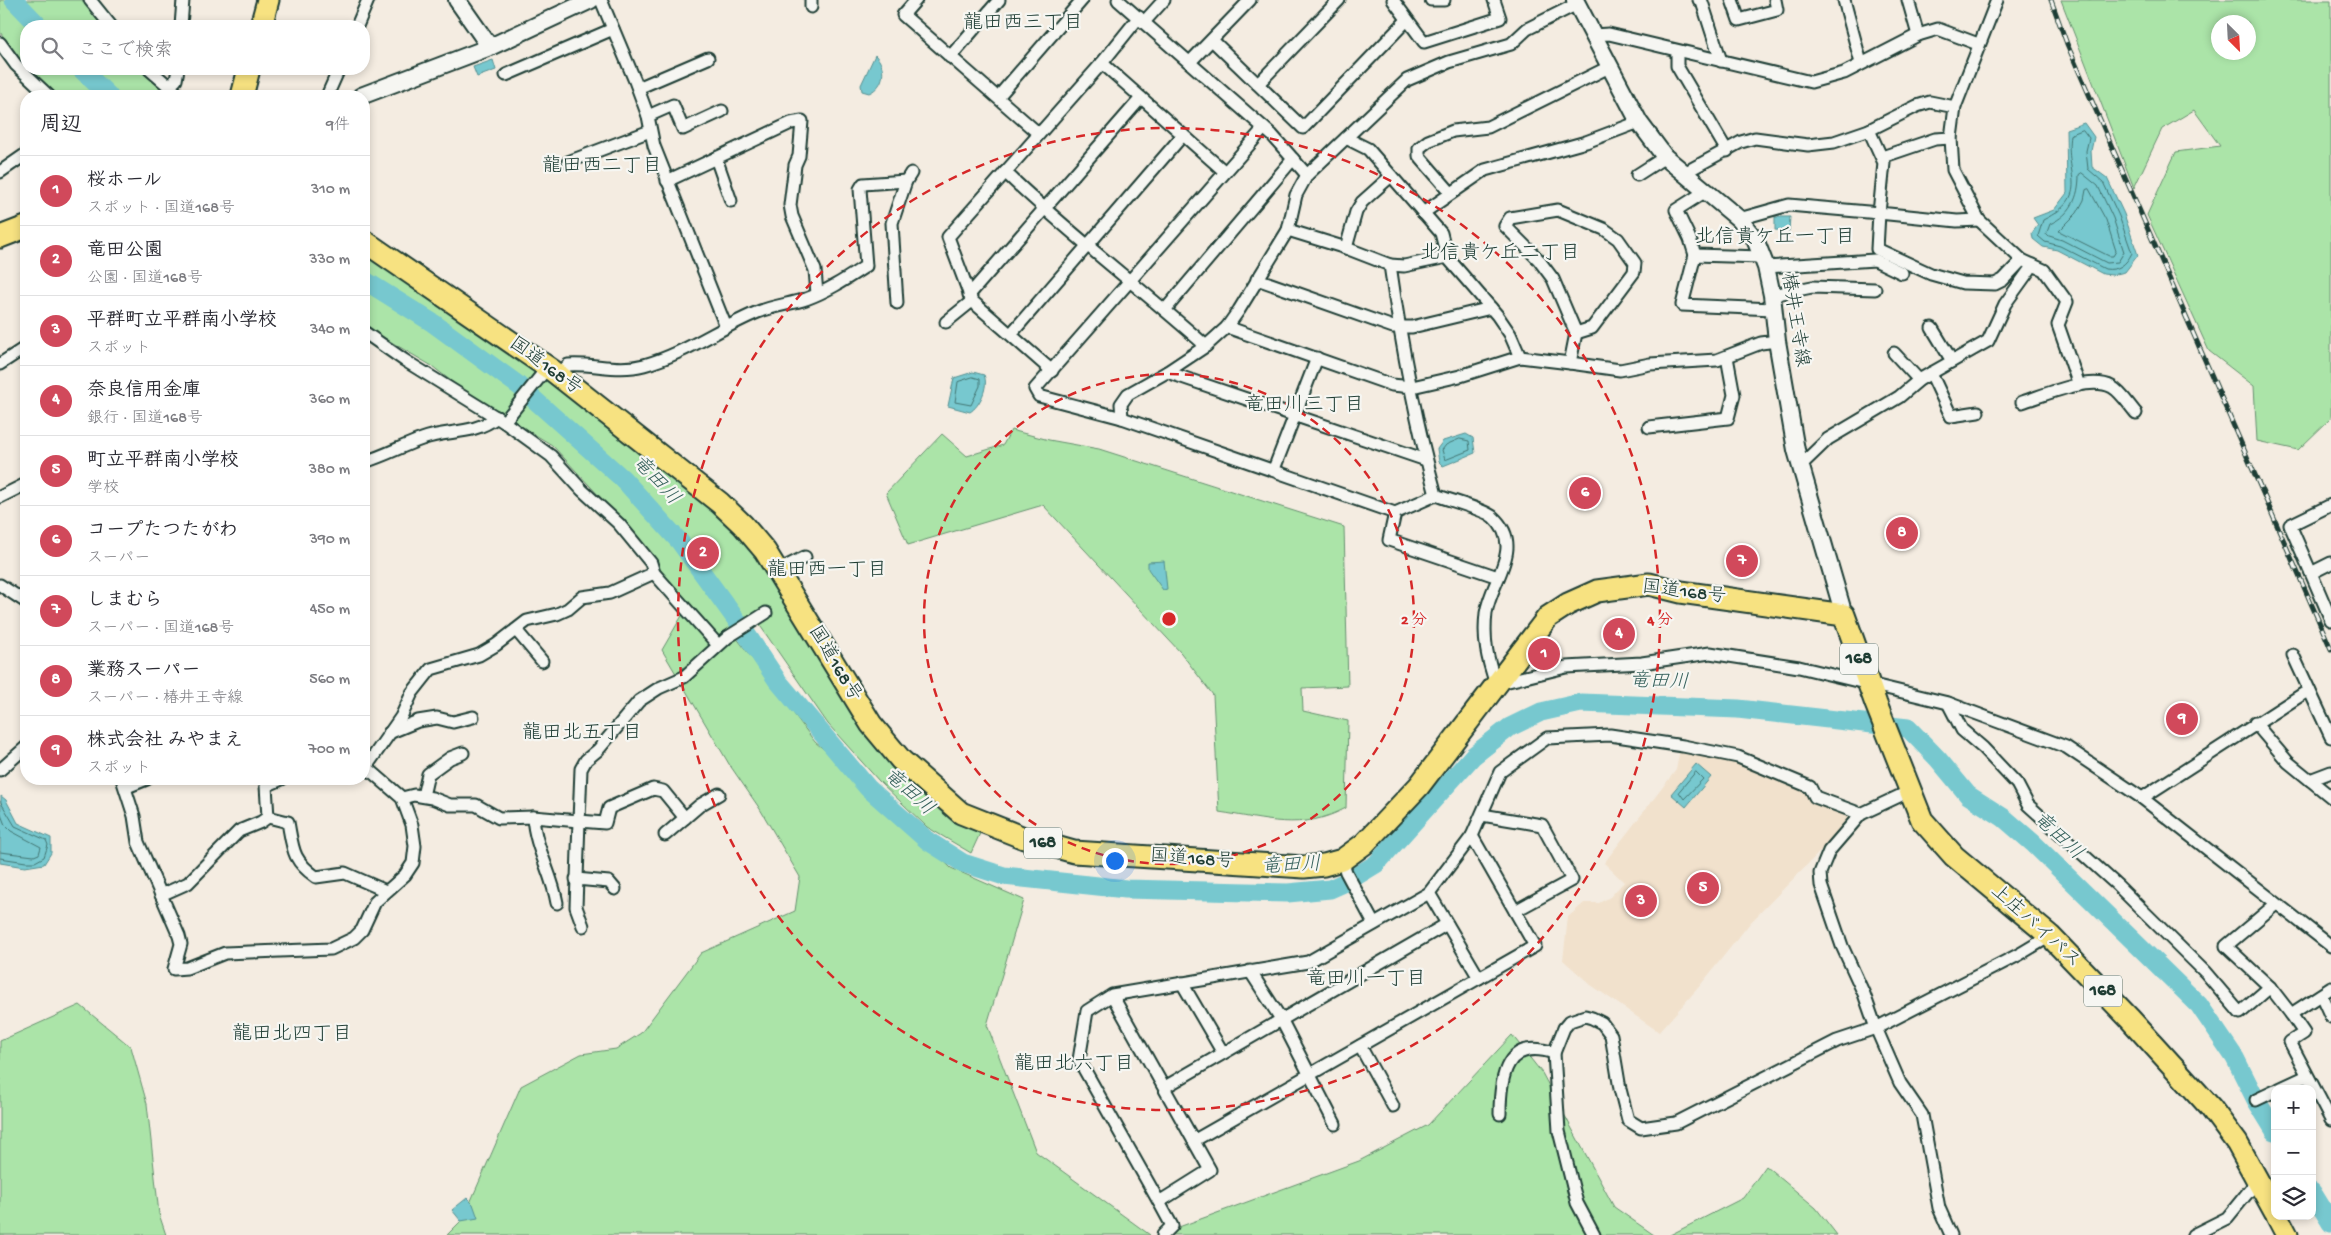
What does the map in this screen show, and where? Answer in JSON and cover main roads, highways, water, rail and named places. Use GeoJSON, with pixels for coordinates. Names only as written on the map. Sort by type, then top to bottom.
{"type":"FeatureCollection","features":[{"type":"Feature","properties":{"kind":"highway"},"geometry":{"type":"LineString","coordinates":[[263,20],[268,0]]}},
{"type":"Feature","properties":{"kind":"highway"},"geometry":{"type":"LineString","coordinates":[[244,90],[247,75]]}},
{"type":"Feature","properties":{"kind":"highway"},"geometry":{"type":"LineString","coordinates":[[0,237],[20,229]]}},
{"type":"Feature","properties":{"kind":"highway","name":"国道168号"},"geometry":{"type":"LineString","coordinates":[[370,245],[550,372],[720,503],[743,524],[765,551],[871,724],[901,760],[962,813],[1024,838],[1074,852],[1304,867],[1344,866],[1419,786],[1548,617],[1568,604],[1597,591],[1649,584],[1681,592],[1844,615]]}},
{"type":"Feature","properties":{"kind":"highway","name":"上庄バイパス"},"geometry":{"type":"LineString","coordinates":[[1844,615],[1868,683],[1922,820],[1940,843],[2050,936],[2130,1019],[2211,1108],[2237,1143],[2271,1204]]}},
{"type":"Feature","properties":{"kind":"highway"},"geometry":{"type":"LineString","coordinates":[[2279,1220],[2287,1235]]}},
{"type":"Feature","properties":{"kind":"main road"},"geometry":{"type":"LineString","coordinates":[[458,0],[490,47]]}},
{"type":"Feature","properties":{"kind":"main road"},"geometry":{"type":"LineString","coordinates":[[370,93],[490,47],[590,0]]}},
{"type":"Feature","properties":{"kind":"main road","name":"椿井王寺線"},"geometry":{"type":"LineString","coordinates":[[1576,2],[1608,67],[1639,122],[1665,158],[1739,219],[1756,239],[1764,262],[1772,302],[1777,341],[1800,466],[1844,615]]}},
{"type":"Feature","properties":{"kind":"water"},"geometry":{"type":"Polygon","coordinates":[[[875,55],[883,70],[878,86],[869,93],[862,91],[861,85],[875,55]]]}},
{"type":"Feature","properties":{"kind":"water"},"geometry":{"type":"Polygon","coordinates":[[[493,60],[496,70],[477,77],[473,67],[493,60]]]}},
{"type":"Feature","properties":{"kind":"water"},"geometry":{"type":"Polygon","coordinates":[[[2084,123],[2094,137],[2091,151],[2092,167],[2107,178],[2124,214],[2138,255],[2125,272],[2112,275],[2103,274],[2057,250],[2043,247],[2033,239],[2032,233],[2038,225],[2033,218],[2054,210],[2067,193],[2066,129],[2084,123]]]}},
{"type":"Feature","properties":{"kind":"water"},"geometry":{"type":"Polygon","coordinates":[[[1775,217],[1790,217],[1789,231],[1775,230],[1775,217]]]}},
{"type":"Feature","properties":{"kind":"water"},"geometry":{"type":"Polygon","coordinates":[[[973,372],[984,375],[985,380],[983,395],[977,405],[970,412],[948,406],[954,378],[973,372]]]}},
{"type":"Feature","properties":{"kind":"water"},"geometry":{"type":"Polygon","coordinates":[[[1466,434],[1473,438],[1475,453],[1443,466],[1439,462],[1437,449],[1443,441],[1466,434]]]}},
{"type":"Feature","properties":{"kind":"water"},"geometry":{"type":"Polygon","coordinates":[[[1164,561],[1167,589],[1163,590],[1148,569],[1148,562],[1164,561]]]}},
{"type":"Feature","properties":{"kind":"water"},"geometry":{"type":"Polygon","coordinates":[[[1696,764],[1711,777],[1686,807],[1671,794],[1696,764]]]}},
{"type":"Feature","properties":{"kind":"water"},"geometry":{"type":"Polygon","coordinates":[[[1,796],[6,800],[18,823],[51,838],[51,853],[44,864],[25,867],[0,863],[1,796]]]}},
{"type":"Feature","properties":{"kind":"water"},"geometry":{"type":"Polygon","coordinates":[[[467,1198],[473,1204],[478,1218],[461,1221],[452,1210],[467,1198]]]}},
{"type":"Feature","properties":{"kind":"waterway","name":"竜田川"},"geometry":{"type":"LineString","coordinates":[[14,0],[33,20]]}},
{"type":"Feature","properties":{"kind":"waterway","name":"竜田川"},"geometry":{"type":"LineString","coordinates":[[87,75],[103,90]]}},
{"type":"Feature","properties":{"kind":"waterway","name":"竜田川"},"geometry":{"type":"LineString","coordinates":[[370,284],[433,323],[518,385],[623,479],[680,542],[743,629],[777,680],[868,788],[928,841],[963,863],[1004,876],[1126,889],[1288,893],[1330,889],[1348,881],[1376,864],[1473,756],[1510,727],[1541,712],[1581,703],[1738,709],[1908,728],[1938,759],[1968,795],[2004,818],[2033,843],[2199,1005],[2235,1058],[2256,1100],[2274,1130]]}},
{"type":"Feature","properties":{"kind":"waterway","name":"竜田川"},"geometry":{"type":"LineString","coordinates":[[2316,1199],[2331,1223]]}},
{"type":"Feature","properties":{"kind":"railway"},"geometry":{"type":"LineString","coordinates":[[2051,0],[2067,44],[2331,649]]}},
{"type":"Feature","properties":{"kind":"place","name":"コープたつたがわ"},"geometry":{"type":"Point","coordinates":[1585,493]}},
{"type":"Feature","properties":{"kind":"place","name":"業務スーパー"},"geometry":{"type":"Point","coordinates":[1902,533]}},
{"type":"Feature","properties":{"kind":"place","name":"竜田公園"},"geometry":{"type":"Point","coordinates":[703,553]}},
{"type":"Feature","properties":{"kind":"place","name":"しまむら"},"geometry":{"type":"Point","coordinates":[1742,561]}},
{"type":"Feature","properties":{"kind":"place","name":"奈良信用金庫"},"geometry":{"type":"Point","coordinates":[1619,634]}},
{"type":"Feature","properties":{"kind":"place","name":"桜ホール"},"geometry":{"type":"Point","coordinates":[1544,654]}},
{"type":"Feature","properties":{"kind":"place","name":"株式会社 みやまえ"},"geometry":{"type":"Point","coordinates":[2182,719]}},
{"type":"Feature","properties":{"kind":"place","name":"町立平群南小学校"},"geometry":{"type":"Point","coordinates":[1703,888]}},
{"type":"Feature","properties":{"kind":"place","name":"平群町立平群南小学校"},"geometry":{"type":"Point","coordinates":[1641,901]}},
{"type":"Feature","properties":{"kind":"district","name":"龍田西三丁目"},"geometry":{"type":"Point","coordinates":[1023,24]}},
{"type":"Feature","properties":{"kind":"district","name":"龍田西二丁目"},"geometry":{"type":"Point","coordinates":[602,167]}},
{"type":"Feature","properties":{"kind":"district","name":"北信貴ケ丘一丁目"},"geometry":{"type":"Point","coordinates":[1775,238]}},
{"type":"Feature","properties":{"kind":"district","name":"北信貴ケ丘二丁目"},"geometry":{"type":"Point","coordinates":[1500,254]}},
{"type":"Feature","properties":{"kind":"district","name":"竜田川三丁目"},"geometry":{"type":"Point","coordinates":[1304,406]}},
{"type":"Feature","properties":{"kind":"district","name":"龍田西一丁目"},"geometry":{"type":"Point","coordinates":[827,571]}},
{"type":"Feature","properties":{"kind":"district","name":"龍田北五丁目"},"geometry":{"type":"Point","coordinates":[582,734]}},
{"type":"Feature","properties":{"kind":"district","name":"竜田川一丁目"},"geometry":{"type":"Point","coordinates":[1366,980]}},
{"type":"Feature","properties":{"kind":"district","name":"龍田北四丁目"},"geometry":{"type":"Point","coordinates":[292,1035]}},
{"type":"Feature","properties":{"kind":"district","name":"龍田北六丁目"},"geometry":{"type":"Point","coordinates":[1074,1065]}}]}
